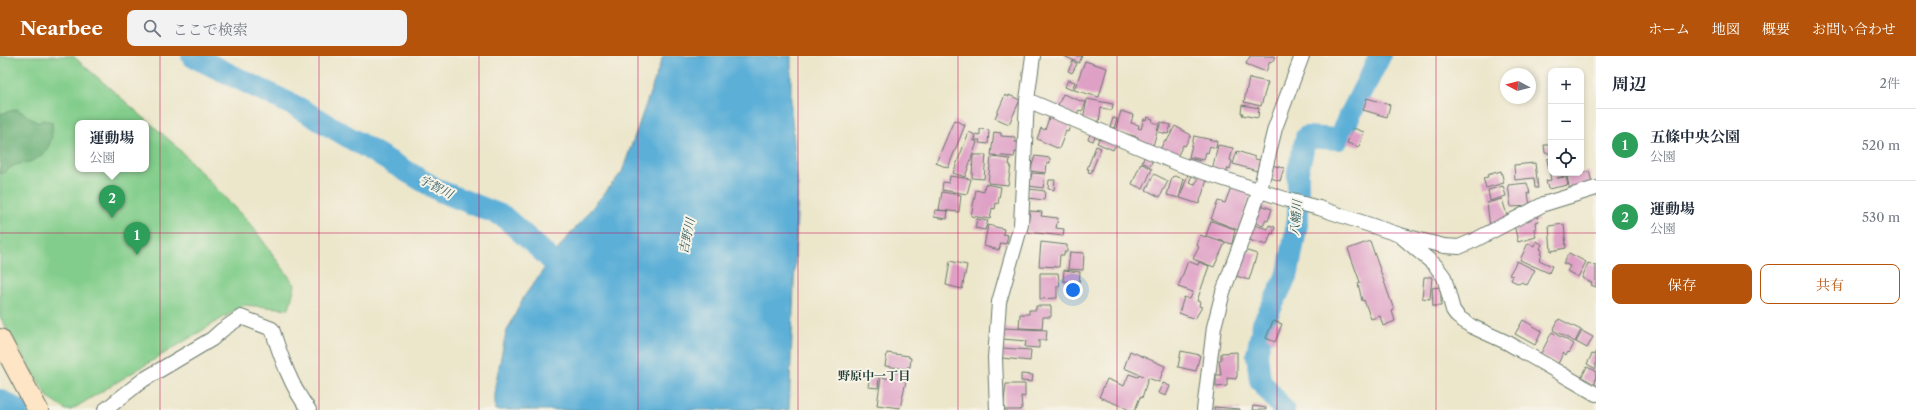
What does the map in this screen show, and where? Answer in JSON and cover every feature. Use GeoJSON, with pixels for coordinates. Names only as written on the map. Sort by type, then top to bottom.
{"type":"FeatureCollection","features":[{"type":"Feature","properties":{"kind":"street"},"geometry":{"type":"LineString","coordinates":[[997,410],[995,358],[999,302],[1021,224],[1027,100],[1033,56]]}},
{"type":"Feature","properties":{"kind":"street"},"geometry":{"type":"LineString","coordinates":[[1204,410],[1214,327],[1219,306],[1260,190],[1275,128],[1302,56]]}},
{"type":"Feature","properties":{"kind":"street"},"geometry":{"type":"LineString","coordinates":[[1027,100],[1179,164],[1400,235],[1444,246],[1458,247],[1475,240],[1544,204],[1596,188]]}},
{"type":"Feature","properties":{"kind":"street"},"geometry":{"type":"LineString","coordinates":[[1400,235],[1435,266],[1444,277],[1453,310],[1458,317],[1471,326],[1508,343],[1596,394]]}},
{"type":"Feature","properties":{"kind":"street"},"geometry":{"type":"LineString","coordinates":[[105,410],[143,380],[212,340],[222,330],[241,317],[272,329],[282,360],[303,402],[309,410]]}},
{"type":"Feature","properties":{"kind":"street"},"geometry":{"type":"LineString","coordinates":[[0,339],[38,410]]}},
{"type":"Feature","properties":{"kind":"green space"},"geometry":{"type":"Polygon","coordinates":[[[0,56],[73,56],[146,120],[75,120],[75,172],[149,172],[149,122],[174,144],[252,226],[295,285],[289,309],[244,305],[71,410],[66,410],[48,397],[0,317],[0,56]]]}},
{"type":"Feature","properties":{"kind":"green space"},"geometry":{"type":"Polygon","coordinates":[[[17,109],[38,123],[43,120],[52,122],[52,135],[45,151],[36,159],[15,165],[4,173],[0,174],[0,114],[17,109]]]}},
{"type":"Feature","properties":{"kind":"water","name":"吉野川"},"geometry":{"type":"Polygon","coordinates":[[[663,56],[791,56],[791,107],[798,187],[789,410],[495,410],[495,386],[506,333],[523,298],[562,244],[622,172],[663,56]]]}},
{"type":"Feature","properties":{"kind":"building"},"geometry":{"type":"Polygon","coordinates":[[[1064,56],[1082,56],[1079,63],[1064,56]]]}},
{"type":"Feature","properties":{"kind":"building"},"geometry":{"type":"Polygon","coordinates":[[[1250,56],[1275,57],[1272,62],[1270,61],[1266,72],[1246,64],[1250,56]]]}},
{"type":"Feature","properties":{"kind":"building"},"geometry":{"type":"Polygon","coordinates":[[[1073,61],[1077,64],[1072,73],[1068,71],[1073,61]]]}},
{"type":"Feature","properties":{"kind":"building"},"geometry":{"type":"Polygon","coordinates":[[[1085,61],[1107,68],[1099,97],[1074,90],[1085,61]]]}},
{"type":"Feature","properties":{"kind":"building"},"geometry":{"type":"Polygon","coordinates":[[[1249,78],[1268,82],[1261,106],[1244,102],[1249,78]]]}},
{"type":"Feature","properties":{"kind":"building"},"geometry":{"type":"Polygon","coordinates":[[[1068,80],[1075,82],[1072,90],[1065,87],[1068,80]]]}},
{"type":"Feature","properties":{"kind":"building"},"geometry":{"type":"Polygon","coordinates":[[[1063,94],[1086,103],[1082,111],[1079,110],[1076,116],[1057,107],[1063,94]]]}},
{"type":"Feature","properties":{"kind":"building"},"geometry":{"type":"Polygon","coordinates":[[[1005,95],[1009,97],[1009,95],[1020,100],[1009,124],[995,118],[1005,95]]]}},
{"type":"Feature","properties":{"kind":"building"},"geometry":{"type":"Polygon","coordinates":[[[1367,98],[1390,105],[1387,117],[1363,110],[1367,98]]]}},
{"type":"Feature","properties":{"kind":"building"},"geometry":{"type":"Polygon","coordinates":[[[1087,99],[1113,104],[1112,110],[1101,108],[1099,122],[1083,119],[1087,99]]]}},
{"type":"Feature","properties":{"kind":"building"},"geometry":{"type":"Polygon","coordinates":[[[1242,105],[1259,108],[1258,118],[1242,115],[1242,105]]]}},
{"type":"Feature","properties":{"kind":"building"},"geometry":{"type":"Polygon","coordinates":[[[1121,111],[1133,115],[1131,123],[1139,125],[1138,128],[1141,129],[1144,119],[1146,120],[1147,117],[1153,119],[1152,122],[1159,124],[1153,146],[1137,142],[1138,137],[1115,131],[1121,111]]]}},
{"type":"Feature","properties":{"kind":"building"},"geometry":{"type":"Polygon","coordinates":[[[1050,115],[1071,123],[1059,149],[1037,139],[1041,128],[1045,130],[1050,115]]]}},
{"type":"Feature","properties":{"kind":"building"},"geometry":{"type":"Polygon","coordinates":[[[1113,118],[1117,119],[1114,128],[1110,127],[1113,118]]]}},
{"type":"Feature","properties":{"kind":"building"},"geometry":{"type":"Polygon","coordinates":[[[954,120],[965,125],[948,168],[936,163],[954,120]]]}},
{"type":"Feature","properties":{"kind":"building"},"geometry":{"type":"Polygon","coordinates":[[[1161,122],[1171,125],[1168,134],[1158,132],[1161,122]]]}},
{"type":"Feature","properties":{"kind":"building"},"geometry":{"type":"Polygon","coordinates":[[[1175,126],[1191,135],[1185,146],[1183,145],[1176,159],[1159,151],[1165,140],[1167,141],[1175,126]]]}},
{"type":"Feature","properties":{"kind":"building"},"geometry":{"type":"Polygon","coordinates":[[[1353,128],[1364,132],[1359,147],[1347,143],[1353,128]]]}},
{"type":"Feature","properties":{"kind":"building"},"geometry":{"type":"Polygon","coordinates":[[[980,129],[989,130],[988,144],[979,143],[980,140],[975,140],[976,134],[980,135],[980,129]]]}},
{"type":"Feature","properties":{"kind":"building"},"geometry":{"type":"Polygon","coordinates":[[[969,132],[975,135],[973,140],[977,142],[965,177],[953,173],[969,132]]]}},
{"type":"Feature","properties":{"kind":"building"},"geometry":{"type":"Polygon","coordinates":[[[994,132],[1001,133],[1001,136],[1015,137],[1015,142],[1020,142],[1019,152],[1015,152],[1014,157],[991,155],[994,132]]]}},
{"type":"Feature","properties":{"kind":"building"},"geometry":{"type":"Polygon","coordinates":[[[1091,132],[1096,134],[1093,141],[1088,139],[1091,132]]]}},
{"type":"Feature","properties":{"kind":"building"},"geometry":{"type":"Polygon","coordinates":[[[1101,135],[1117,142],[1113,150],[1097,143],[1101,135]]]}},
{"type":"Feature","properties":{"kind":"building"},"geometry":{"type":"Polygon","coordinates":[[[1194,136],[1217,141],[1216,148],[1210,146],[1208,153],[1206,152],[1204,160],[1189,157],[1194,136]]]}},
{"type":"Feature","properties":{"kind":"building"},"geometry":{"type":"Polygon","coordinates":[[[1218,145],[1233,148],[1230,160],[1232,161],[1230,169],[1228,168],[1226,174],[1212,170],[1218,145]]]}},
{"type":"Feature","properties":{"kind":"building"},"geometry":{"type":"Polygon","coordinates":[[[1544,145],[1548,145],[1548,153],[1545,153],[1544,145]]]}},
{"type":"Feature","properties":{"kind":"building"},"geometry":{"type":"Polygon","coordinates":[[[1096,146],[1101,148],[1091,173],[1088,172],[1089,169],[1087,169],[1096,146]]]}},
{"type":"Feature","properties":{"kind":"building"},"geometry":{"type":"Polygon","coordinates":[[[1237,151],[1260,160],[1257,171],[1233,164],[1237,151]]]}},
{"type":"Feature","properties":{"kind":"building"},"geometry":{"type":"Polygon","coordinates":[[[1146,153],[1154,157],[1150,166],[1142,162],[1146,153]]]}},
{"type":"Feature","properties":{"kind":"building"},"geometry":{"type":"Polygon","coordinates":[[[973,155],[986,155],[984,179],[972,178],[973,155]]]}},
{"type":"Feature","properties":{"kind":"building"},"geometry":{"type":"Polygon","coordinates":[[[1035,156],[1050,158],[1050,163],[1047,163],[1046,173],[1030,171],[1035,156]]]}},
{"type":"Feature","properties":{"kind":"building"},"geometry":{"type":"Polygon","coordinates":[[[991,157],[1010,159],[1009,165],[1011,165],[1008,185],[988,183],[991,157]]]}},
{"type":"Feature","properties":{"kind":"building"},"geometry":{"type":"Polygon","coordinates":[[[1187,158],[1201,161],[1199,166],[1186,162],[1187,158]]]}},
{"type":"Feature","properties":{"kind":"building"},"geometry":{"type":"Polygon","coordinates":[[[1141,163],[1152,169],[1143,189],[1132,184],[1141,163]]]}},
{"type":"Feature","properties":{"kind":"building"},"geometry":{"type":"Polygon","coordinates":[[[1535,163],[1538,188],[1535,188],[1534,178],[1515,180],[1514,165],[1535,163]]]}},
{"type":"Feature","properties":{"kind":"building"},"geometry":{"type":"Polygon","coordinates":[[[1271,165],[1284,168],[1280,181],[1268,177],[1271,165]]]}},
{"type":"Feature","properties":{"kind":"building"},"geometry":{"type":"Polygon","coordinates":[[[1501,171],[1504,183],[1486,188],[1483,178],[1488,177],[1487,175],[1501,171]]]}},
{"type":"Feature","properties":{"kind":"building"},"geometry":{"type":"Polygon","coordinates":[[[1589,171],[1593,186],[1570,191],[1567,177],[1584,176],[1584,172],[1589,171]]]}},
{"type":"Feature","properties":{"kind":"building"},"geometry":{"type":"Polygon","coordinates":[[[1032,173],[1045,174],[1043,188],[1029,186],[1032,173]]]}},
{"type":"Feature","properties":{"kind":"building"},"geometry":{"type":"Polygon","coordinates":[[[1154,174],[1168,181],[1160,197],[1146,190],[1154,174]]]}},
{"type":"Feature","properties":{"kind":"building"},"geometry":{"type":"Polygon","coordinates":[[[1188,174],[1192,175],[1189,183],[1195,185],[1199,174],[1208,177],[1199,204],[1180,198],[1188,174]]]}},
{"type":"Feature","properties":{"kind":"building"},"geometry":{"type":"Polygon","coordinates":[[[950,176],[971,179],[967,194],[942,190],[943,182],[949,183],[950,176]]]}},
{"type":"Feature","properties":{"kind":"building"},"geometry":{"type":"Polygon","coordinates":[[[1175,176],[1184,179],[1179,198],[1167,195],[1172,177],[1175,176]]]}},
{"type":"Feature","properties":{"kind":"building"},"geometry":{"type":"Polygon","coordinates":[[[1550,176],[1564,176],[1557,178],[1566,177],[1568,185],[1548,189],[1546,181],[1551,180],[1550,176]]]}},
{"type":"Feature","properties":{"kind":"building"},"geometry":{"type":"Polygon","coordinates":[[[1049,180],[1055,180],[1054,190],[1048,189],[1049,180]]]}},
{"type":"Feature","properties":{"kind":"building"},"geometry":{"type":"Polygon","coordinates":[[[1527,183],[1530,193],[1528,193],[1530,206],[1511,207],[1508,185],[1527,183]]]}},
{"type":"Feature","properties":{"kind":"building"},"geometry":{"type":"Polygon","coordinates":[[[985,184],[1001,187],[998,204],[996,203],[995,209],[992,208],[990,219],[971,216],[976,190],[984,192],[985,184]]]}},
{"type":"Feature","properties":{"kind":"building"},"geometry":{"type":"Polygon","coordinates":[[[1503,186],[1506,196],[1490,201],[1488,190],[1503,186]]]}},
{"type":"Feature","properties":{"kind":"building"},"geometry":{"type":"Polygon","coordinates":[[[1231,187],[1252,190],[1238,230],[1211,219],[1218,201],[1225,203],[1231,187]]]}},
{"type":"Feature","properties":{"kind":"building"},"geometry":{"type":"Polygon","coordinates":[[[1029,189],[1045,191],[1044,200],[1028,198],[1029,189]]]}},
{"type":"Feature","properties":{"kind":"building"},"geometry":{"type":"Polygon","coordinates":[[[942,192],[961,195],[959,212],[939,210],[942,192]]]}},
{"type":"Feature","properties":{"kind":"building"},"geometry":{"type":"Polygon","coordinates":[[[1502,199],[1508,218],[1490,227],[1487,203],[1502,199]]]}},
{"type":"Feature","properties":{"kind":"building"},"geometry":{"type":"Polygon","coordinates":[[[1258,204],[1272,209],[1268,221],[1266,220],[1263,226],[1252,221],[1258,204]]]}},
{"type":"Feature","properties":{"kind":"building"},"geometry":{"type":"Polygon","coordinates":[[[935,210],[948,211],[947,219],[934,217],[935,210]]]}},
{"type":"Feature","properties":{"kind":"building"},"geometry":{"type":"Polygon","coordinates":[[[1030,211],[1042,212],[1041,216],[1058,218],[1056,228],[1064,229],[1063,236],[1027,232],[1030,211]]]}},
{"type":"Feature","properties":{"kind":"building"},"geometry":{"type":"Polygon","coordinates":[[[1537,215],[1539,221],[1535,222],[1536,228],[1534,229],[1536,237],[1518,242],[1514,225],[1537,215]]]}},
{"type":"Feature","properties":{"kind":"building"},"geometry":{"type":"Polygon","coordinates":[[[977,219],[988,221],[985,230],[975,228],[977,219]]]}},
{"type":"Feature","properties":{"kind":"building"},"geometry":{"type":"Polygon","coordinates":[[[1211,221],[1235,229],[1232,244],[1206,236],[1211,221]]]}},
{"type":"Feature","properties":{"kind":"building"},"geometry":{"type":"Polygon","coordinates":[[[1564,224],[1566,248],[1551,251],[1549,226],[1564,224]]]}},
{"type":"Feature","properties":{"kind":"building"},"geometry":{"type":"Polygon","coordinates":[[[988,225],[1004,229],[1003,234],[1008,235],[1006,244],[1001,243],[999,250],[984,246],[988,225]]]}},
{"type":"Feature","properties":{"kind":"building"},"geometry":{"type":"Polygon","coordinates":[[[1254,225],[1268,229],[1269,225],[1275,227],[1273,234],[1271,233],[1267,245],[1245,239],[1254,225]]]}},
{"type":"Feature","properties":{"kind":"building"},"geometry":{"type":"Polygon","coordinates":[[[1200,235],[1225,243],[1214,267],[1193,259],[1199,247],[1197,246],[1200,235]]]}},
{"type":"Feature","properties":{"kind":"building"},"geometry":{"type":"Polygon","coordinates":[[[1370,241],[1394,310],[1392,311],[1395,321],[1383,326],[1380,316],[1371,319],[1364,300],[1362,301],[1358,283],[1360,282],[1348,249],[1370,241]]]}},
{"type":"Feature","properties":{"kind":"building"},"geometry":{"type":"Polygon","coordinates":[[[1536,241],[1542,244],[1540,254],[1542,255],[1539,260],[1552,266],[1549,273],[1520,260],[1528,243],[1534,246],[1536,241]]]}},
{"type":"Feature","properties":{"kind":"building"},"geometry":{"type":"Polygon","coordinates":[[[1041,242],[1067,245],[1067,252],[1064,252],[1064,255],[1060,255],[1059,267],[1039,266],[1041,242]]]}},
{"type":"Feature","properties":{"kind":"building"},"geometry":{"type":"Polygon","coordinates":[[[1244,250],[1257,254],[1249,280],[1236,276],[1244,250]]]}},
{"type":"Feature","properties":{"kind":"building"},"geometry":{"type":"Polygon","coordinates":[[[1070,252],[1084,253],[1083,270],[1068,269],[1070,252]]]}},
{"type":"Feature","properties":{"kind":"building"},"geometry":{"type":"Polygon","coordinates":[[[1569,253],[1586,262],[1578,277],[1567,271],[1570,266],[1563,263],[1569,253]]]}},
{"type":"Feature","properties":{"kind":"building"},"geometry":{"type":"Polygon","coordinates":[[[950,261],[967,265],[962,289],[946,285],[950,261]]]}},
{"type":"Feature","properties":{"kind":"building"},"geometry":{"type":"Polygon","coordinates":[[[1188,261],[1198,265],[1199,262],[1209,266],[1197,301],[1200,302],[1199,306],[1202,307],[1195,319],[1179,313],[1184,297],[1190,299],[1193,292],[1178,287],[1188,261]]]}},
{"type":"Feature","properties":{"kind":"building"},"geometry":{"type":"Polygon","coordinates":[[[1517,261],[1535,270],[1527,285],[1521,282],[1519,284],[1511,280],[1513,276],[1509,275],[1517,261]]]}},
{"type":"Feature","properties":{"kind":"building"},"geometry":{"type":"Polygon","coordinates":[[[1588,263],[1596,266],[1596,287],[1591,285],[1592,283],[1582,278],[1588,263]]]}},
{"type":"Feature","properties":{"kind":"building"},"geometry":{"type":"Polygon","coordinates":[[[1064,270],[1080,272],[1079,283],[1063,281],[1064,270]]]}},
{"type":"Feature","properties":{"kind":"building"},"geometry":{"type":"Polygon","coordinates":[[[1040,273],[1058,273],[1060,286],[1057,286],[1057,298],[1040,299],[1040,273]]]}},
{"type":"Feature","properties":{"kind":"building"},"geometry":{"type":"Polygon","coordinates":[[[1424,277],[1432,277],[1430,299],[1422,298],[1424,277]]]}},
{"type":"Feature","properties":{"kind":"building"},"geometry":{"type":"Polygon","coordinates":[[[1441,287],[1441,306],[1433,306],[1432,288],[1441,287]]]}},
{"type":"Feature","properties":{"kind":"building"},"geometry":{"type":"Polygon","coordinates":[[[1036,306],[1051,306],[1051,317],[1043,317],[1042,329],[1019,328],[1020,314],[1029,314],[1029,310],[1036,310],[1036,306]]]}},
{"type":"Feature","properties":{"kind":"building"},"geometry":{"type":"Polygon","coordinates":[[[1559,319],[1581,330],[1575,342],[1553,330],[1559,319]]]}},
{"type":"Feature","properties":{"kind":"building"},"geometry":{"type":"Polygon","coordinates":[[[1523,320],[1542,331],[1535,345],[1515,334],[1523,320]]]}},
{"type":"Feature","properties":{"kind":"building"},"geometry":{"type":"Polygon","coordinates":[[[1273,321],[1282,324],[1275,342],[1266,338],[1273,321]]]}},
{"type":"Feature","properties":{"kind":"building"},"geometry":{"type":"Polygon","coordinates":[[[1003,328],[1047,330],[1046,340],[1039,340],[1039,348],[1025,347],[1026,341],[1002,339],[1003,328]]]}},
{"type":"Feature","properties":{"kind":"building"},"geometry":{"type":"Polygon","coordinates":[[[1582,331],[1593,337],[1587,348],[1576,342],[1582,331]]]}},
{"type":"Feature","properties":{"kind":"building"},"geometry":{"type":"Polygon","coordinates":[[[1552,332],[1574,344],[1569,353],[1568,352],[1566,355],[1563,353],[1558,364],[1540,355],[1552,332]]]}},
{"type":"Feature","properties":{"kind":"building"},"geometry":{"type":"Polygon","coordinates":[[[1002,348],[1031,350],[1030,361],[1002,358],[1002,348]]]}},
{"type":"Feature","properties":{"kind":"building"},"geometry":{"type":"Polygon","coordinates":[[[1130,351],[1165,366],[1159,382],[1148,378],[1142,398],[1140,397],[1135,410],[1127,410],[1126,408],[1099,397],[1107,379],[1124,386],[1129,374],[1138,377],[1139,375],[1143,376],[1124,368],[1130,351]]]}},
{"type":"Feature","properties":{"kind":"building"},"geometry":{"type":"Polygon","coordinates":[[[1181,351],[1200,355],[1196,371],[1178,367],[1181,351]]]}},
{"type":"Feature","properties":{"kind":"building"},"geometry":{"type":"Polygon","coordinates":[[[1596,351],[1596,369],[1587,364],[1592,354],[1594,355],[1596,351]]]}},
{"type":"Feature","properties":{"kind":"building"},"geometry":{"type":"Polygon","coordinates":[[[1237,352],[1236,379],[1227,378],[1227,386],[1216,387],[1216,375],[1221,375],[1219,360],[1221,360],[1221,353],[1237,352]]]}},
{"type":"Feature","properties":{"kind":"building"},"geometry":{"type":"Polygon","coordinates":[[[887,353],[909,356],[909,358],[911,358],[910,367],[907,367],[907,369],[885,366],[887,353]]]}},
{"type":"Feature","properties":{"kind":"building"},"geometry":{"type":"Polygon","coordinates":[[[1587,367],[1596,371],[1595,386],[1581,378],[1587,367]]]}},
{"type":"Feature","properties":{"kind":"building"},"geometry":{"type":"Polygon","coordinates":[[[892,372],[902,373],[901,380],[906,381],[900,408],[877,405],[881,377],[891,379],[892,372]]]}},
{"type":"Feature","properties":{"kind":"building"},"geometry":{"type":"Polygon","coordinates":[[[1021,374],[1033,375],[1032,382],[1021,381],[1021,374]]]}},
{"type":"Feature","properties":{"kind":"building"},"geometry":{"type":"Polygon","coordinates":[[[870,375],[879,376],[878,388],[868,387],[870,375]]]}},
{"type":"Feature","properties":{"kind":"building"},"geometry":{"type":"Polygon","coordinates":[[[1163,383],[1170,386],[1166,396],[1158,393],[1163,383]]]}},
{"type":"Feature","properties":{"kind":"building"},"geometry":{"type":"Polygon","coordinates":[[[1006,384],[1025,384],[1025,397],[1021,396],[1022,408],[1020,410],[1003,410],[1006,384]]]}},
{"type":"Feature","properties":{"kind":"building"},"geometry":{"type":"Polygon","coordinates":[[[1253,406],[1266,408],[1266,410],[1252,410],[1253,406]]]}},
{"type":"Feature","properties":{"kind":"building"},"geometry":{"type":"Polygon","coordinates":[[[1214,407],[1240,409],[1240,410],[1214,410],[1214,407]]]}},
{"type":"Feature","properties":{"kind":"waterway","name":"宇智川"},"geometry":{"type":"LineString","coordinates":[[192,56],[299,108],[440,191],[503,216],[542,251],[571,280]]}},
{"type":"Feature","properties":{"kind":"waterway","name":"八幡川"},"geometry":{"type":"LineString","coordinates":[[1284,410],[1260,380],[1257,354],[1263,324],[1288,273],[1298,219],[1298,171],[1306,137],[1338,139],[1380,56]]}},
{"type":"Feature","properties":{"kind":"waterway"},"geometry":{"type":"LineString","coordinates":[[0,400],[18,410]]}},
{"type":"Feature","properties":{"kind":"place","name":"運動場"},"geometry":{"type":"Point","coordinates":[112,218]}},
{"type":"Feature","properties":{"kind":"place","name":"五條中央公園"},"geometry":{"type":"Point","coordinates":[137,255]}},
{"type":"Feature","properties":{"kind":"district","name":"野原中一丁目"},"geometry":{"type":"Point","coordinates":[874,376]}}]}
